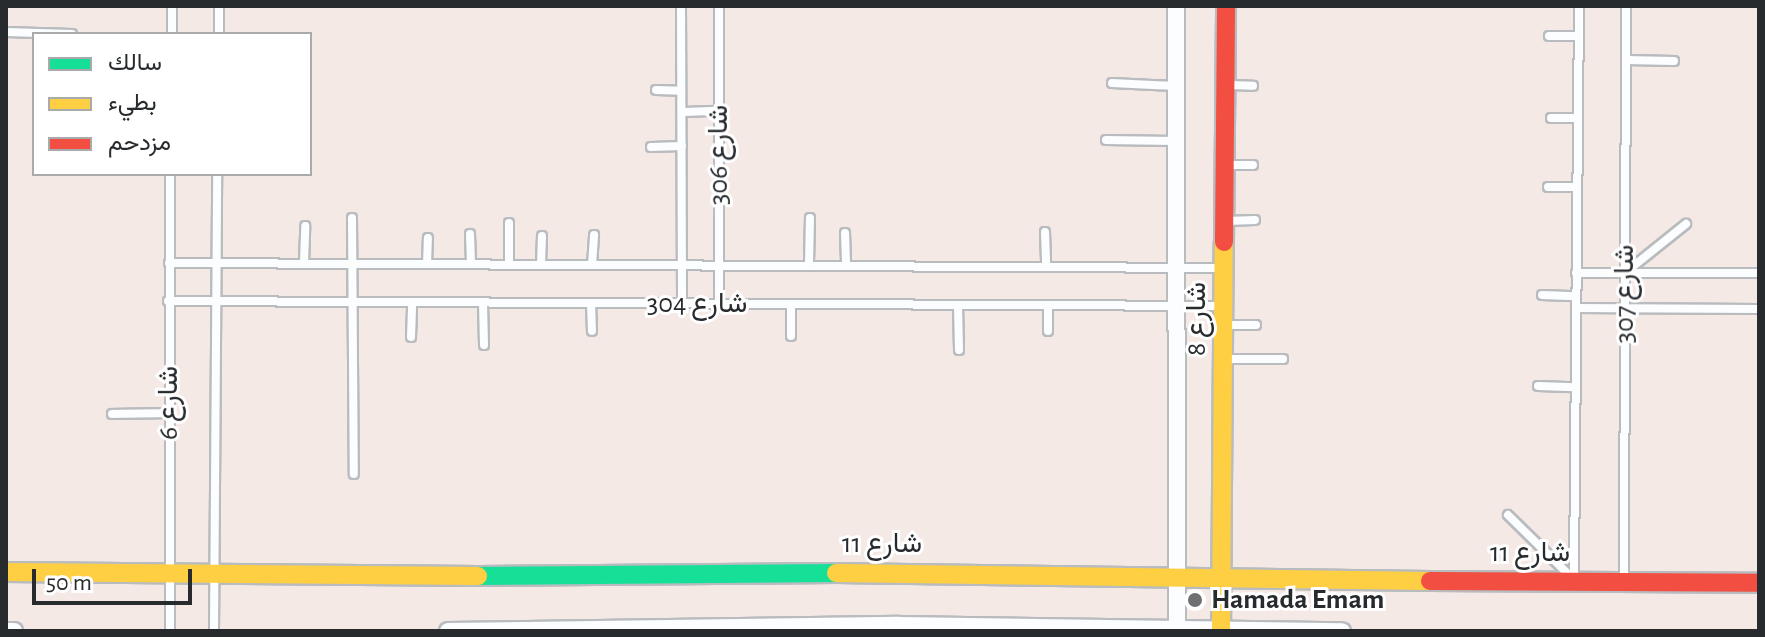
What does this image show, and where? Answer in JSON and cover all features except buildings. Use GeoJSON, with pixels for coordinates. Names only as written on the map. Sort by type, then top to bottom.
{"type":"FeatureCollection","features":[{"type":"Feature","properties":{"kind":"street","name":"شارع 8"},"geometry":{"type":"LineString","coordinates":[[1176,6],[1177,630]]}},
{"type":"Feature","properties":{"kind":"street","name":"شارع 8"},"geometry":{"type":"LineString","coordinates":[[1221,630],[1224,580],[1226,6]]}},
{"type":"Feature","properties":{"kind":"street","name":"شارع 11"},"geometry":{"type":"LineString","coordinates":[[6,572],[637,577],[928,571],[1224,580],[1759,583]]}},
{"type":"Feature","properties":{"kind":"street"},"geometry":{"type":"LineString","coordinates":[[448,631],[899,625],[1342,631]]}},
{"type":"Feature","properties":{"kind":"street"},"geometry":{"type":"LineString","coordinates":[[6,631],[14,631]]}},
{"type":"Feature","properties":{"kind":"lane"},"geometry":{"type":"LineString","coordinates":[[172,6],[172,32]]}},
{"type":"Feature","properties":{"kind":"lane"},"geometry":{"type":"LineString","coordinates":[[219,6],[219,32]]}},
{"type":"Feature","properties":{"kind":"lane","name":"شارع 306"},"geometry":{"type":"LineString","coordinates":[[681,6],[682,304]]}},
{"type":"Feature","properties":{"kind":"lane","name":"شارع 306"},"geometry":{"type":"LineString","coordinates":[[719,6],[719,304]]}},
{"type":"Feature","properties":{"kind":"lane","name":"شارع 307"},"geometry":{"type":"LineString","coordinates":[[1574,581],[1579,6]]}},
{"type":"Feature","properties":{"kind":"lane","name":"شارع 307"},"geometry":{"type":"LineString","coordinates":[[1624,581],[1626,6]]}},
{"type":"Feature","properties":{"kind":"lane"},"geometry":{"type":"LineString","coordinates":[[6,32],[32,33]]}},
{"type":"Feature","properties":{"kind":"lane"},"geometry":{"type":"LineString","coordinates":[[1549,36],[1579,36]]}},
{"type":"Feature","properties":{"kind":"lane"},"geometry":{"type":"LineString","coordinates":[[1626,60],[1674,61]]}},
{"type":"Feature","properties":{"kind":"lane"},"geometry":{"type":"LineString","coordinates":[[1112,83],[1176,86]]}},
{"type":"Feature","properties":{"kind":"lane"},"geometry":{"type":"LineString","coordinates":[[1225,85],[1253,86]]}},
{"type":"Feature","properties":{"kind":"lane"},"geometry":{"type":"LineString","coordinates":[[656,90],[681,91]]}},
{"type":"Feature","properties":{"kind":"lane"},"geometry":{"type":"LineString","coordinates":[[682,112],[719,111]]}},
{"type":"Feature","properties":{"kind":"lane"},"geometry":{"type":"LineString","coordinates":[[1551,118],[1578,118]]}},
{"type":"Feature","properties":{"kind":"lane"},"geometry":{"type":"LineString","coordinates":[[1106,140],[1176,141]]}},
{"type":"Feature","properties":{"kind":"lane"},"geometry":{"type":"LineString","coordinates":[[651,147],[682,146]]}},
{"type":"Feature","properties":{"kind":"lane"},"geometry":{"type":"LineString","coordinates":[[1225,165],[1253,165]]}},
{"type":"Feature","properties":{"kind":"lane","name":"شارع 6"},"geometry":{"type":"LineString","coordinates":[[170,176],[170,631]]}},
{"type":"Feature","properties":{"kind":"lane","name":"شارع 6"},"geometry":{"type":"LineString","coordinates":[[214,631],[217,176]]}},
{"type":"Feature","properties":{"kind":"lane"},"geometry":{"type":"LineString","coordinates":[[1548,187],[1577,187]]}},
{"type":"Feature","properties":{"kind":"lane"},"geometry":{"type":"LineString","coordinates":[[352,218],[354,474]]}},
{"type":"Feature","properties":{"kind":"lane"},"geometry":{"type":"LineString","coordinates":[[809,264],[810,218]]}},
{"type":"Feature","properties":{"kind":"lane"},"geometry":{"type":"LineString","coordinates":[[1225,221],[1255,220]]}},
{"type":"Feature","properties":{"kind":"lane"},"geometry":{"type":"LineString","coordinates":[[509,223],[509,264]]}},
{"type":"Feature","properties":{"kind":"lane"},"geometry":{"type":"LineString","coordinates":[[1625,272],[1686,224]]}},
{"type":"Feature","properties":{"kind":"lane"},"geometry":{"type":"LineString","coordinates":[[304,263],[305,226]]}},
{"type":"Feature","properties":{"kind":"lane"},"geometry":{"type":"LineString","coordinates":[[1045,232],[1046,267]]}},
{"type":"Feature","properties":{"kind":"lane"},"geometry":{"type":"LineString","coordinates":[[845,233],[846,265]]}},
{"type":"Feature","properties":{"kind":"lane"},"geometry":{"type":"LineString","coordinates":[[470,234],[471,264]]}},
{"type":"Feature","properties":{"kind":"lane"},"geometry":{"type":"LineString","coordinates":[[592,265],[594,235]]}},
{"type":"Feature","properties":{"kind":"lane"},"geometry":{"type":"LineString","coordinates":[[541,264],[542,236]]}},
{"type":"Feature","properties":{"kind":"lane"},"geometry":{"type":"LineString","coordinates":[[427,264],[428,238]]}},
{"type":"Feature","properties":{"kind":"lane","name":"شارع 304"},"geometry":{"type":"LineString","coordinates":[[169,263],[1225,268]]}},
{"type":"Feature","properties":{"kind":"lane"},"geometry":{"type":"LineString","coordinates":[[1576,273],[1759,273]]}},
{"type":"Feature","properties":{"kind":"lane"},"geometry":{"type":"LineString","coordinates":[[1542,295],[1576,296]]}},
{"type":"Feature","properties":{"kind":"lane","name":"شارع 304"},"geometry":{"type":"LineString","coordinates":[[168,301],[1176,306],[1225,315],[1256,325]]}},
{"type":"Feature","properties":{"kind":"lane"},"geometry":{"type":"LineString","coordinates":[[411,337],[412,303]]}},
{"type":"Feature","properties":{"kind":"lane"},"geometry":{"type":"LineString","coordinates":[[483,303],[484,345]]}},
{"type":"Feature","properties":{"kind":"lane"},"geometry":{"type":"LineString","coordinates":[[591,303],[592,331]]}},
{"type":"Feature","properties":{"kind":"lane"},"geometry":{"type":"LineString","coordinates":[[791,304],[791,336]]}},
{"type":"Feature","properties":{"kind":"lane"},"geometry":{"type":"LineString","coordinates":[[958,305],[959,350]]}},
{"type":"Feature","properties":{"kind":"lane"},"geometry":{"type":"LineString","coordinates":[[1048,306],[1048,331]]}},
{"type":"Feature","properties":{"kind":"lane"},"geometry":{"type":"LineString","coordinates":[[1576,308],[1759,309]]}},
{"type":"Feature","properties":{"kind":"lane"},"geometry":{"type":"LineString","coordinates":[[1225,359],[1283,359]]}},
{"type":"Feature","properties":{"kind":"lane"},"geometry":{"type":"LineString","coordinates":[[1538,386],[1575,387]]}},
{"type":"Feature","properties":{"kind":"lane"},"geometry":{"type":"LineString","coordinates":[[112,414],[169,413]]}},
{"type":"Feature","properties":{"kind":"lane"},"geometry":{"type":"LineString","coordinates":[[1508,515],[1574,581]]}},
{"type":"Feature","properties":{"kind":"shaded area"},"geometry":{"type":"Polygon","coordinates":[[[6,6],[1759,6],[1759,631],[6,631],[6,6]]]}},
{"type":"Feature","properties":{"kind":"traffic: fast"},"geometry":{"type":"LineString","coordinates":[[478,576],[836,573]]}},
{"type":"Feature","properties":{"kind":"traffic: slow"},"geometry":{"type":"LineString","coordinates":[[1221,631],[1224,242]]}},
{"type":"Feature","properties":{"kind":"traffic: slow"},"geometry":{"type":"LineString","coordinates":[[6,572],[478,576]]}},
{"type":"Feature","properties":{"kind":"traffic: slow"},"geometry":{"type":"LineString","coordinates":[[836,573],[1430,581]]}},
{"type":"Feature","properties":{"kind":"traffic: jam"},"geometry":{"type":"LineString","coordinates":[[1224,242],[1226,6]]}},
{"type":"Feature","properties":{"kind":"traffic: jam"},"geometry":{"type":"LineString","coordinates":[[1430,581],[1759,583]]}},
{"type":"Feature","properties":{"kind":"place","name":"Hamada Emam"},"geometry":{"type":"Point","coordinates":[1195,600]}}]}
